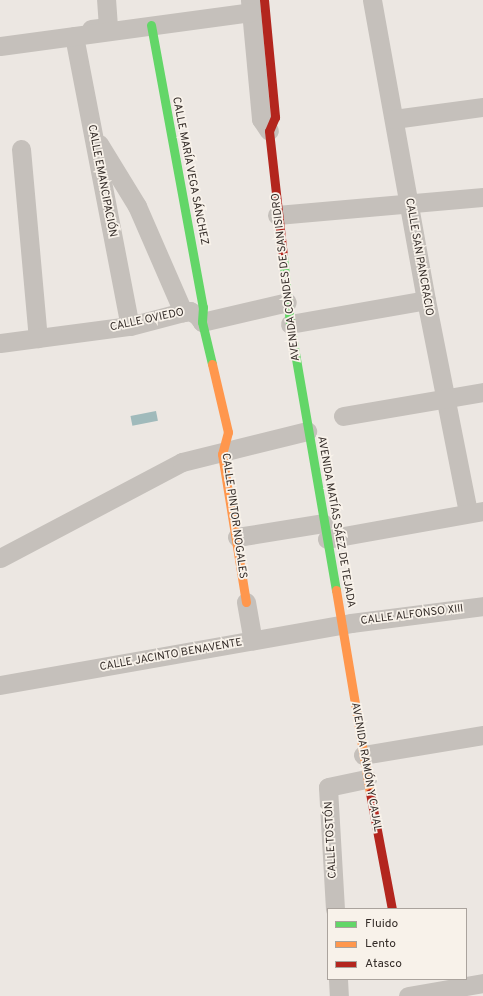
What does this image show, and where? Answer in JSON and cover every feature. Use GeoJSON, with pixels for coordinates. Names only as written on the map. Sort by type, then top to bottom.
{"type":"FeatureCollection","features":[{"type":"Feature","properties":{"kind":"street"},"geometry":{"type":"LineString","coordinates":[[0,34],[4,33],[10,40],[108,27],[106,0]]}},
{"type":"Feature","properties":{"kind":"street","name":"CALLE SAN PANCRACIO"},"geometry":{"type":"LineString","coordinates":[[372,0],[426,300],[446,398],[476,512]]}},
{"type":"Feature","properties":{"kind":"street"},"geometry":{"type":"LineString","coordinates":[[0,46],[151,25],[255,4]]}},
{"type":"Feature","properties":{"kind":"street","name":"AVENIDA CONDES DE SAN ISIDRO"},"geometry":{"type":"LineString","coordinates":[[255,4],[261,119],[269,131],[287,302],[306,427]]}},
{"type":"Feature","properties":{"kind":"street","name":"CALLE MARÍA VEGA SÁNCHEZ"},"geometry":{"type":"LineString","coordinates":[[151,25],[203,307],[202,322]]}},
{"type":"Feature","properties":{"kind":"street","name":"CALLE EMANCIPACIÓN"},"geometry":{"type":"LineString","coordinates":[[74,36],[130,326]]}},
{"type":"Feature","properties":{"kind":"street"},"geometry":{"type":"LineString","coordinates":[[394,119],[483,107]]}},
{"type":"Feature","properties":{"kind":"street"},"geometry":{"type":"LineString","coordinates":[[92,132],[137,206],[183,312]]}},
{"type":"Feature","properties":{"kind":"street"},"geometry":{"type":"LineString","coordinates":[[21,149],[38,338]]}},
{"type":"Feature","properties":{"kind":"street"},"geometry":{"type":"LineString","coordinates":[[277,215],[483,197]]}},
{"type":"Feature","properties":{"kind":"street"},"geometry":{"type":"LineString","coordinates":[[290,324],[426,300]]}},
{"type":"Feature","properties":{"kind":"street"},"geometry":{"type":"LineString","coordinates":[[202,322],[287,302]]}},
{"type":"Feature","properties":{"kind":"street","name":"CALLE OVIEDO"},"geometry":{"type":"LineString","coordinates":[[0,343],[130,326],[190,311],[197,315],[202,322]]}},
{"type":"Feature","properties":{"kind":"street","name":"CALLE PINTOR NOGALES"},"geometry":{"type":"LineString","coordinates":[[202,322],[228,432],[222,454],[253,640]]}},
{"type":"Feature","properties":{"kind":"street"},"geometry":{"type":"LineString","coordinates":[[343,416],[483,392]]}},
{"type":"Feature","properties":{"kind":"street"},"geometry":{"type":"LineString","coordinates":[[0,558],[182,462],[222,454],[306,427]]}},
{"type":"Feature","properties":{"kind":"street","name":"AVENIDA MATÍAS SÁEZ DE TEJADA"},"geometry":{"type":"LineString","coordinates":[[306,427],[342,625]]}},
{"type":"Feature","properties":{"kind":"street"},"geometry":{"type":"LineString","coordinates":[[236,538],[325,531],[476,512]]}},
{"type":"Feature","properties":{"kind":"street","name":"CALLE ALFONSO XIII"},"geometry":{"type":"LineString","coordinates":[[342,625],[483,606]]}},
{"type":"Feature","properties":{"kind":"street","name":"CALLE JACINTO BENAVENTE"},"geometry":{"type":"LineString","coordinates":[[0,685],[342,625]]}},
{"type":"Feature","properties":{"kind":"street","name":"AVENIDA RAMÓN Y CAJAL"},"geometry":{"type":"LineString","coordinates":[[342,625],[367,779],[392,908]]}},
{"type":"Feature","properties":{"kind":"street"},"geometry":{"type":"LineString","coordinates":[[363,755],[483,735]]}},
{"type":"Feature","properties":{"kind":"street","name":"CALLE TOSTÓN"},"geometry":{"type":"LineString","coordinates":[[335,908],[328,787],[367,779]]}},
{"type":"Feature","properties":{"kind":"street"},"geometry":{"type":"LineString","coordinates":[[338,980],[339,996]]}},
{"type":"Feature","properties":{"kind":"street"},"geometry":{"type":"LineString","coordinates":[[405,980],[408,996],[483,983]]}},
{"type":"Feature","properties":{"kind":"water"},"geometry":{"type":"Polygon","coordinates":[[[156,411],[158,421],[132,426],[130,416],[156,411]]]}},
{"type":"Feature","properties":{"kind":"traffic: fast"},"geometry":{"type":"LineString","coordinates":[[151,25],[203,307],[202,322],[212,364]]}},
{"type":"Feature","properties":{"kind":"traffic: fast"},"geometry":{"type":"LineString","coordinates":[[283,256],[290,324],[336,590]]}},
{"type":"Feature","properties":{"kind":"traffic: slow"},"geometry":{"type":"LineString","coordinates":[[212,364],[228,432],[222,454],[246,602]]}},
{"type":"Feature","properties":{"kind":"traffic: slow"},"geometry":{"type":"LineString","coordinates":[[336,590],[370,793]]}},
{"type":"Feature","properties":{"kind":"traffic: jam"},"geometry":{"type":"LineString","coordinates":[[264,0],[275,117],[269,131],[283,256]]}},
{"type":"Feature","properties":{"kind":"traffic: jam"},"geometry":{"type":"LineString","coordinates":[[370,793],[392,908]]}}]}
